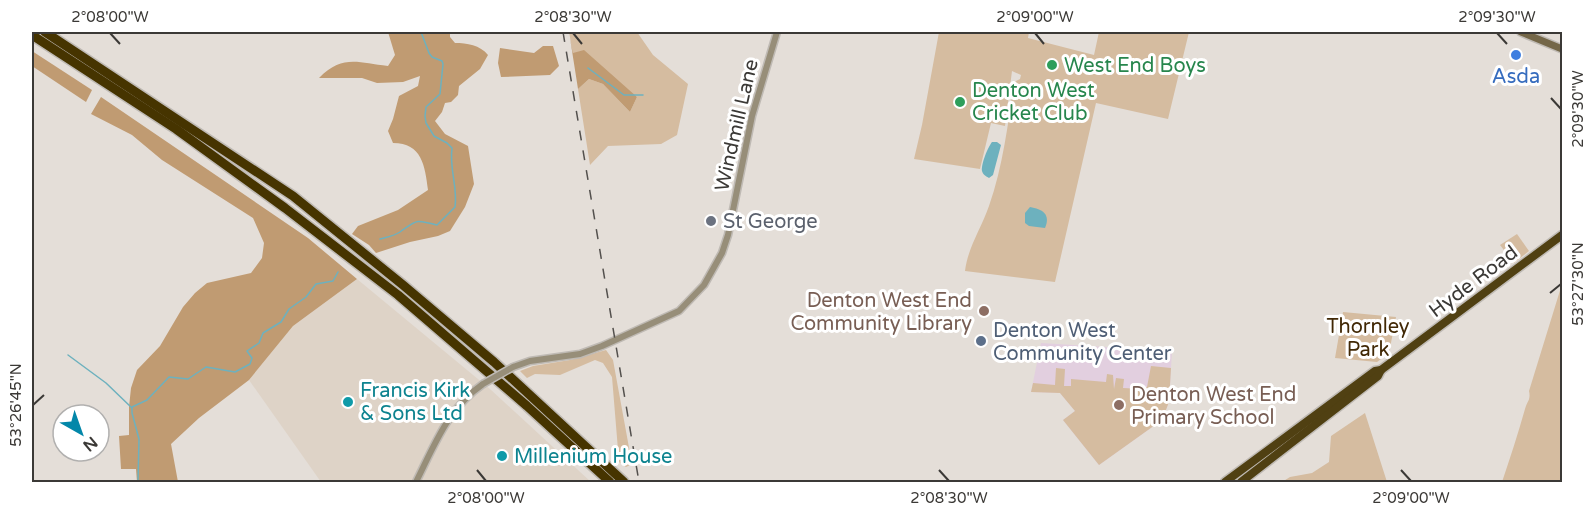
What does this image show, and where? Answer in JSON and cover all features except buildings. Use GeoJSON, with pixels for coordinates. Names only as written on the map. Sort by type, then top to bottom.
{"type":"FeatureCollection","features":[{"type":"Feature","properties":{"kind":"highway"},"geometry":{"type":"LineString","coordinates":[[45,32],[293,196],[494,362],[624,483]]}},
{"type":"Feature","properties":{"kind":"highway"},"geometry":{"type":"LineString","coordinates":[[32,35],[176,129],[295,215],[398,295],[527,406],[608,481]]}},
{"type":"Feature","properties":{"kind":"highway","name":"Hyde Road"},"geometry":{"type":"LineString","coordinates":[[1381,370],[1563,235]]}},
{"type":"Feature","properties":{"kind":"highway"},"geometry":{"type":"LineString","coordinates":[[1225,483],[1366,377],[1381,370]]}},
{"type":"Feature","properties":{"kind":"highway"},"geometry":{"type":"LineString","coordinates":[[1241,483],[1378,376],[1381,370]]}},
{"type":"Feature","properties":{"kind":"main road"},"geometry":{"type":"LineString","coordinates":[[1521,32],[1563,49]]}},
{"type":"Feature","properties":{"kind":"street","name":"Windmill Lane"},"geometry":{"type":"LineString","coordinates":[[416,483],[446,422],[470,393],[483,384],[513,367],[530,361],[580,354],[602,346],[679,311],[704,285],[722,253],[728,235],[752,116],[777,32]]}},
{"type":"Feature","properties":{"kind":"shaded area"},"geometry":{"type":"Polygon","coordinates":[[[388,32],[450,32],[450,37],[455,43],[473,45],[488,55],[480,69],[459,86],[458,95],[451,102],[445,103],[435,121],[445,134],[468,146],[474,184],[465,207],[450,231],[376,253],[369,245],[352,234],[358,226],[398,210],[428,190],[423,165],[416,152],[403,144],[393,143],[388,131],[399,96],[418,86],[420,76],[403,82],[377,83],[362,78],[319,78],[328,70],[343,63],[359,62],[388,66],[395,55],[388,32]]]}},
{"type":"Feature","properties":{"kind":"shaded area"},"geometry":{"type":"Polygon","coordinates":[[[570,38],[573,53],[584,50],[637,97],[630,112],[603,84],[589,79],[578,89],[570,38]]]}},
{"type":"Feature","properties":{"kind":"shaded area"},"geometry":{"type":"Polygon","coordinates":[[[543,46],[553,46],[559,66],[550,75],[501,77],[498,63],[500,48],[534,53],[543,46]]]}},
{"type":"Feature","properties":{"kind":"shaded area"},"geometry":{"type":"Polygon","coordinates":[[[32,51],[92,90],[86,102],[32,66],[32,51]]]}},
{"type":"Feature","properties":{"kind":"shaded area"},"geometry":{"type":"Polygon","coordinates":[[[101,97],[308,238],[357,279],[293,326],[249,380],[199,418],[171,444],[178,482],[137,482],[136,469],[121,469],[119,436],[129,435],[131,388],[137,370],[160,346],[183,307],[195,293],[207,283],[251,273],[262,258],[264,243],[253,218],[162,160],[132,135],[91,114],[101,97]]]}},
{"type":"Feature","properties":{"kind":"shaded area"},"geometry":{"type":"Polygon","coordinates":[[[357,279],[490,389],[591,482],[321,482],[249,380],[293,326],[357,279]]]}},
{"type":"Feature","properties":{"kind":"shaded area","name":"Denton West End Primary School"},"geometry":{"type":"Polygon","coordinates":[[[1041,343],[1172,351],[1169,402],[1162,420],[1099,465],[1063,420],[1075,411],[1060,393],[1031,392],[1041,343]]]}},
{"type":"Feature","properties":{"kind":"green space"},"geometry":{"type":"Polygon","coordinates":[[[569,32],[637,32],[653,55],[688,84],[677,135],[661,144],[608,146],[590,165],[578,89],[589,79],[603,84],[630,112],[637,97],[573,53],[569,32]]]}},
{"type":"Feature","properties":{"kind":"green space"},"geometry":{"type":"Polygon","coordinates":[[[939,32],[1029,32],[1028,38],[1094,55],[1099,32],[1189,32],[1168,119],[1096,103],[1055,282],[965,271],[969,254],[994,191],[1005,145],[1014,82],[1020,79],[1021,75],[1012,71],[1005,126],[991,123],[980,169],[914,159],[939,32]]]}},
{"type":"Feature","properties":{"kind":"green space"},"geometry":{"type":"Polygon","coordinates":[[[1517,234],[1529,251],[1514,263],[1500,245],[1517,234]]]}},
{"type":"Feature","properties":{"kind":"green space"},"geometry":{"type":"Polygon","coordinates":[[[1562,284],[1562,482],[1502,482],[1529,399],[1529,391],[1562,284]]]}},
{"type":"Feature","properties":{"kind":"green space","name":"Thornley Park"},"geometry":{"type":"Polygon","coordinates":[[[1343,312],[1396,317],[1389,353],[1377,362],[1335,358],[1343,312]]]}},
{"type":"Feature","properties":{"kind":"green space"},"geometry":{"type":"Polygon","coordinates":[[[606,350],[613,360],[632,464],[626,467],[619,462],[612,377],[603,363],[595,360],[560,375],[535,374],[527,378],[520,371],[606,350]]]}},
{"type":"Feature","properties":{"kind":"green space","name":"Denton West End Primary School"},"geometry":{"type":"Polygon","coordinates":[[[1151,366],[1171,368],[1169,402],[1162,420],[1099,465],[1063,420],[1075,411],[1060,393],[1031,392],[1033,383],[1055,385],[1056,368],[1065,369],[1064,386],[1071,386],[1071,379],[1106,382],[1107,374],[1113,375],[1114,389],[1116,378],[1124,379],[1123,388],[1142,389],[1147,387],[1151,366]]]}},
{"type":"Feature","properties":{"kind":"green space"},"geometry":{"type":"Polygon","coordinates":[[[1365,413],[1387,482],[1282,482],[1290,477],[1312,473],[1329,462],[1331,436],[1365,413]]]}},
{"type":"Feature","properties":{"kind":"water"},"geometry":{"type":"Polygon","coordinates":[[[992,142],[1001,145],[993,175],[989,178],[983,174],[982,168],[992,142]]]}},
{"type":"Feature","properties":{"kind":"water"},"geometry":{"type":"Polygon","coordinates":[[[1030,207],[1044,213],[1047,219],[1045,228],[1029,226],[1025,223],[1025,213],[1030,207]]]}},
{"type":"Feature","properties":{"kind":"waterway"},"geometry":{"type":"LineString","coordinates":[[380,239],[400,232],[417,222],[437,225],[455,207],[452,148],[434,136],[426,123],[425,116],[426,107],[440,94],[443,64],[429,53],[421,32]]}},
{"type":"Feature","properties":{"kind":"waterway"},"geometry":{"type":"LineString","coordinates":[[588,68],[624,95],[643,95]]}},
{"type":"Feature","properties":{"kind":"waterway"},"geometry":{"type":"LineString","coordinates":[[138,482],[139,439],[132,407],[147,400],[169,377],[188,379],[206,367],[235,372],[250,364],[252,358],[247,351],[259,343],[263,333],[281,322],[289,309],[306,297],[316,284],[333,281],[338,272]]}},
{"type":"Feature","properties":{"kind":"waterway"},"geometry":{"type":"LineString","coordinates":[[68,355],[106,383],[132,408]]}},
{"type":"Feature","properties":{"kind":"railway"},"geometry":{"type":"LineString","coordinates":[[563,32],[639,482]]}},
{"type":"Feature","properties":{"kind":"place","name":"Asda"},"geometry":{"type":"Point","coordinates":[1516,55]}},
{"type":"Feature","properties":{"kind":"place","name":"West End Boys"},"geometry":{"type":"Point","coordinates":[1052,65]}},
{"type":"Feature","properties":{"kind":"place","name":"Denton West Cricket Club"},"geometry":{"type":"Point","coordinates":[960,102]}},
{"type":"Feature","properties":{"kind":"place","name":"St George"},"geometry":{"type":"Point","coordinates":[711,221]}},
{"type":"Feature","properties":{"kind":"place","name":"Denton West End Community Library"},"geometry":{"type":"Point","coordinates":[984,311]}},
{"type":"Feature","properties":{"kind":"place","name":"Denton West Community Center"},"geometry":{"type":"Point","coordinates":[981,341]}},
{"type":"Feature","properties":{"kind":"place","name":"Francis Kirk & Sons Ltd"},"geometry":{"type":"Point","coordinates":[348,402]}},
{"type":"Feature","properties":{"kind":"place","name":"Denton West End Primary School"},"geometry":{"type":"Point","coordinates":[1119,405]}},
{"type":"Feature","properties":{"kind":"place","name":"Millenium House"},"geometry":{"type":"Point","coordinates":[502,456]}}]}
